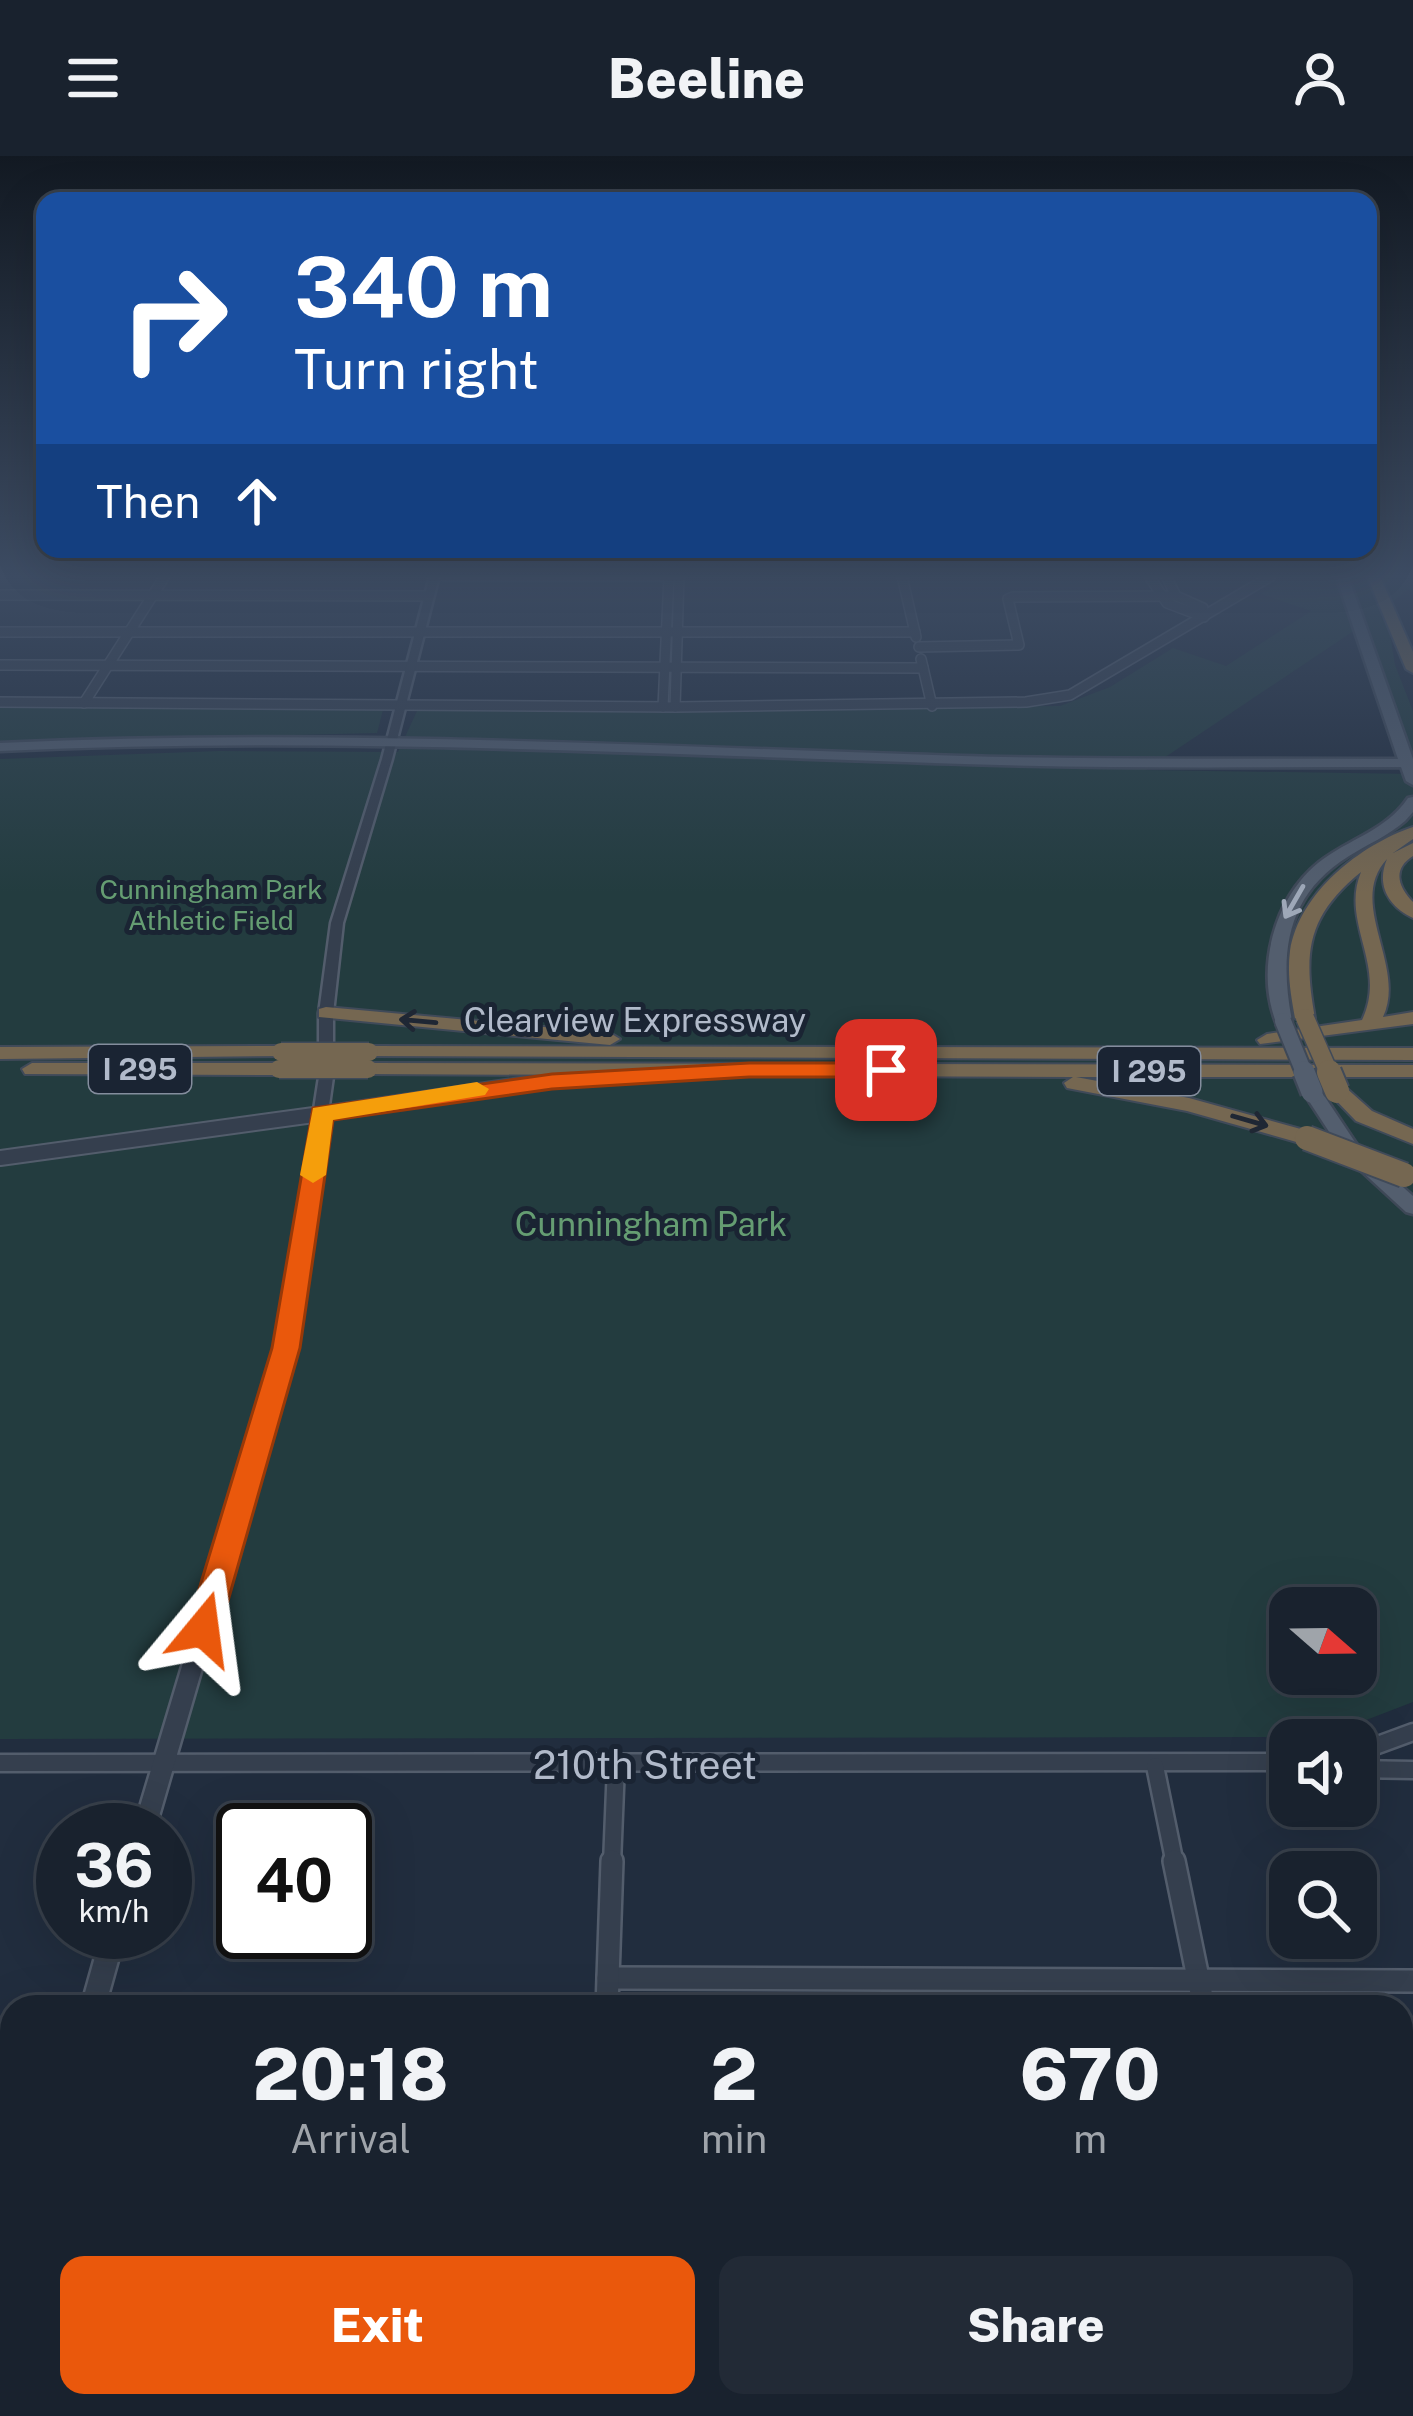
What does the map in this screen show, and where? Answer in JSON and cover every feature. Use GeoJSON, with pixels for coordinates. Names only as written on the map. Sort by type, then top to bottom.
{"type":"FeatureCollection","features":[{"type":"Feature","properties":{"kind":"highway"},"geometry":{"type":"LineString","coordinates":[[1407,841],[1341,874],[1313,907],[1300,954],[1301,1024],[1336,1091],[1364,1117],[1413,1137]]}},
{"type":"Feature","properties":{"kind":"highway"},"geometry":{"type":"LineString","coordinates":[[1407,841],[1389,875],[1394,892],[1413,913]]}},
{"type":"Feature","properties":{"kind":"highway"},"geometry":{"type":"LineString","coordinates":[[1394,934],[1373,890],[1370,871],[1375,859],[1407,841]]}},
{"type":"Feature","properties":{"kind":"highway"},"geometry":{"type":"LineString","coordinates":[[1301,1024],[1366,1023],[1403,994]]}},
{"type":"Feature","properties":{"kind":"highway"},"geometry":{"type":"LineString","coordinates":[[326,1012],[786,1053]]}},
{"type":"Feature","properties":{"kind":"highway"},"geometry":{"type":"LineString","coordinates":[[1051,1054],[1301,1024],[1413,1018]]}},
{"type":"Feature","properties":{"kind":"highway","name":"Clearview Expressway"},"geometry":{"type":"LineString","coordinates":[[0,1051],[280,1061]]}},
{"type":"Feature","properties":{"kind":"highway","name":"Clearview Expressway"},"geometry":{"type":"LineString","coordinates":[[0,1069],[786,1053],[1413,1054]]}},
{"type":"Feature","properties":{"kind":"highway","name":"Clearview Expressway"},"geometry":{"type":"LineString","coordinates":[[369,1061],[749,1070],[1413,1071]]}},
{"type":"Feature","properties":{"kind":"highway"},"geometry":{"type":"LineString","coordinates":[[321,1114],[527,1083],[749,1070]]}},
{"type":"Feature","properties":{"kind":"highway"},"geometry":{"type":"LineString","coordinates":[[886,1070],[1114,1089],[1307,1138],[1410,1177]]}},
{"type":"Feature","properties":{"kind":"main road"},"geometry":{"type":"LineString","coordinates":[[0,750],[389,743],[959,766],[1411,770],[1380,681]]}},
{"type":"Feature","properties":{"kind":"main road"},"geometry":{"type":"LineString","coordinates":[[1413,802],[1395,824],[1322,867],[1292,902],[1277,950],[1301,1024],[1312,1092],[1352,1152],[1413,1207]]}},
{"type":"Feature","properties":{"kind":"street"},"geometry":{"type":"LineString","coordinates":[[84,703],[97,681]]}},
{"type":"Feature","properties":{"kind":"street"},"geometry":{"type":"LineString","coordinates":[[152,1803],[286,1348],[321,1114],[337,923],[407,681]]}},
{"type":"Feature","properties":{"kind":"street"},"geometry":{"type":"LineString","coordinates":[[669,707],[670,681]]}},
{"type":"Feature","properties":{"kind":"street"},"geometry":{"type":"LineString","coordinates":[[926,681],[932,706]]}},
{"type":"Feature","properties":{"kind":"street"},"geometry":{"type":"LineString","coordinates":[[0,702],[932,706],[1027,703],[1070,694],[1092,681]]}},
{"type":"Feature","properties":{"kind":"street"},"geometry":{"type":"LineString","coordinates":[[0,1158],[321,1114]]}},
{"type":"Feature","properties":{"kind":"street"},"geometry":{"type":"LineString","coordinates":[[1377,1745],[1413,1732]]}},
{"type":"Feature","properties":{"kind":"street","name":"210th Street"},"geometry":{"type":"LineString","coordinates":[[0,1762],[1269,1763]]}},
{"type":"Feature","properties":{"kind":"street"},"geometry":{"type":"LineString","coordinates":[[607,1995],[616,1765]]}},
{"type":"Feature","properties":{"kind":"street"},"geometry":{"type":"LineString","coordinates":[[1155,1766],[1201,1995]]}},
{"type":"Feature","properties":{"kind":"street"},"geometry":{"type":"LineString","coordinates":[[1377,1769],[1413,1770]]}},
{"type":"Feature","properties":{"kind":"street"},"geometry":{"type":"LineString","coordinates":[[96,1995],[106,1959]]}},
{"type":"Feature","properties":{"kind":"street"},"geometry":{"type":"LineString","coordinates":[[608,1978],[1413,1981]]}},
{"type":"Feature","properties":{"kind":"green space","name":"Cunningham Park"},"geometry":{"type":"Polygon","coordinates":[[[1119,681],[1278,681],[1146,770],[1413,774],[1413,1702],[1369,1719],[1269,1719],[1269,1737],[0,1739],[0,759],[219,751],[398,752],[417,711],[1060,706],[1119,681]]]}},
{"type":"Feature","properties":{"kind":"green space","name":"Cunningham Park"},"geometry":{"type":"Polygon","coordinates":[[[1385,681],[1401,681],[1413,711],[1413,756],[1385,681]]]}},
{"type":"Feature","properties":{"kind":"green space"},"geometry":{"type":"Polygon","coordinates":[[[0,707],[383,710],[377,733],[0,742],[0,707]]]}},
{"type":"Feature","properties":{"kind":"slow traffic"},"geometry":{"type":"LineString","coordinates":[[313,1175],[321,1114],[477,1089]]}},
{"type":"Feature","properties":{"kind":"route"},"geometry":{"type":"LineString","coordinates":[[203,1629],[286,1348],[321,1114],[552,1081],[749,1070],[886,1070]]}},
{"type":"Feature","properties":{"kind":"park label","name":"Cunningham Park Athletic Field"},"geometry":{"type":"Point","coordinates":[211,904]}}]}
